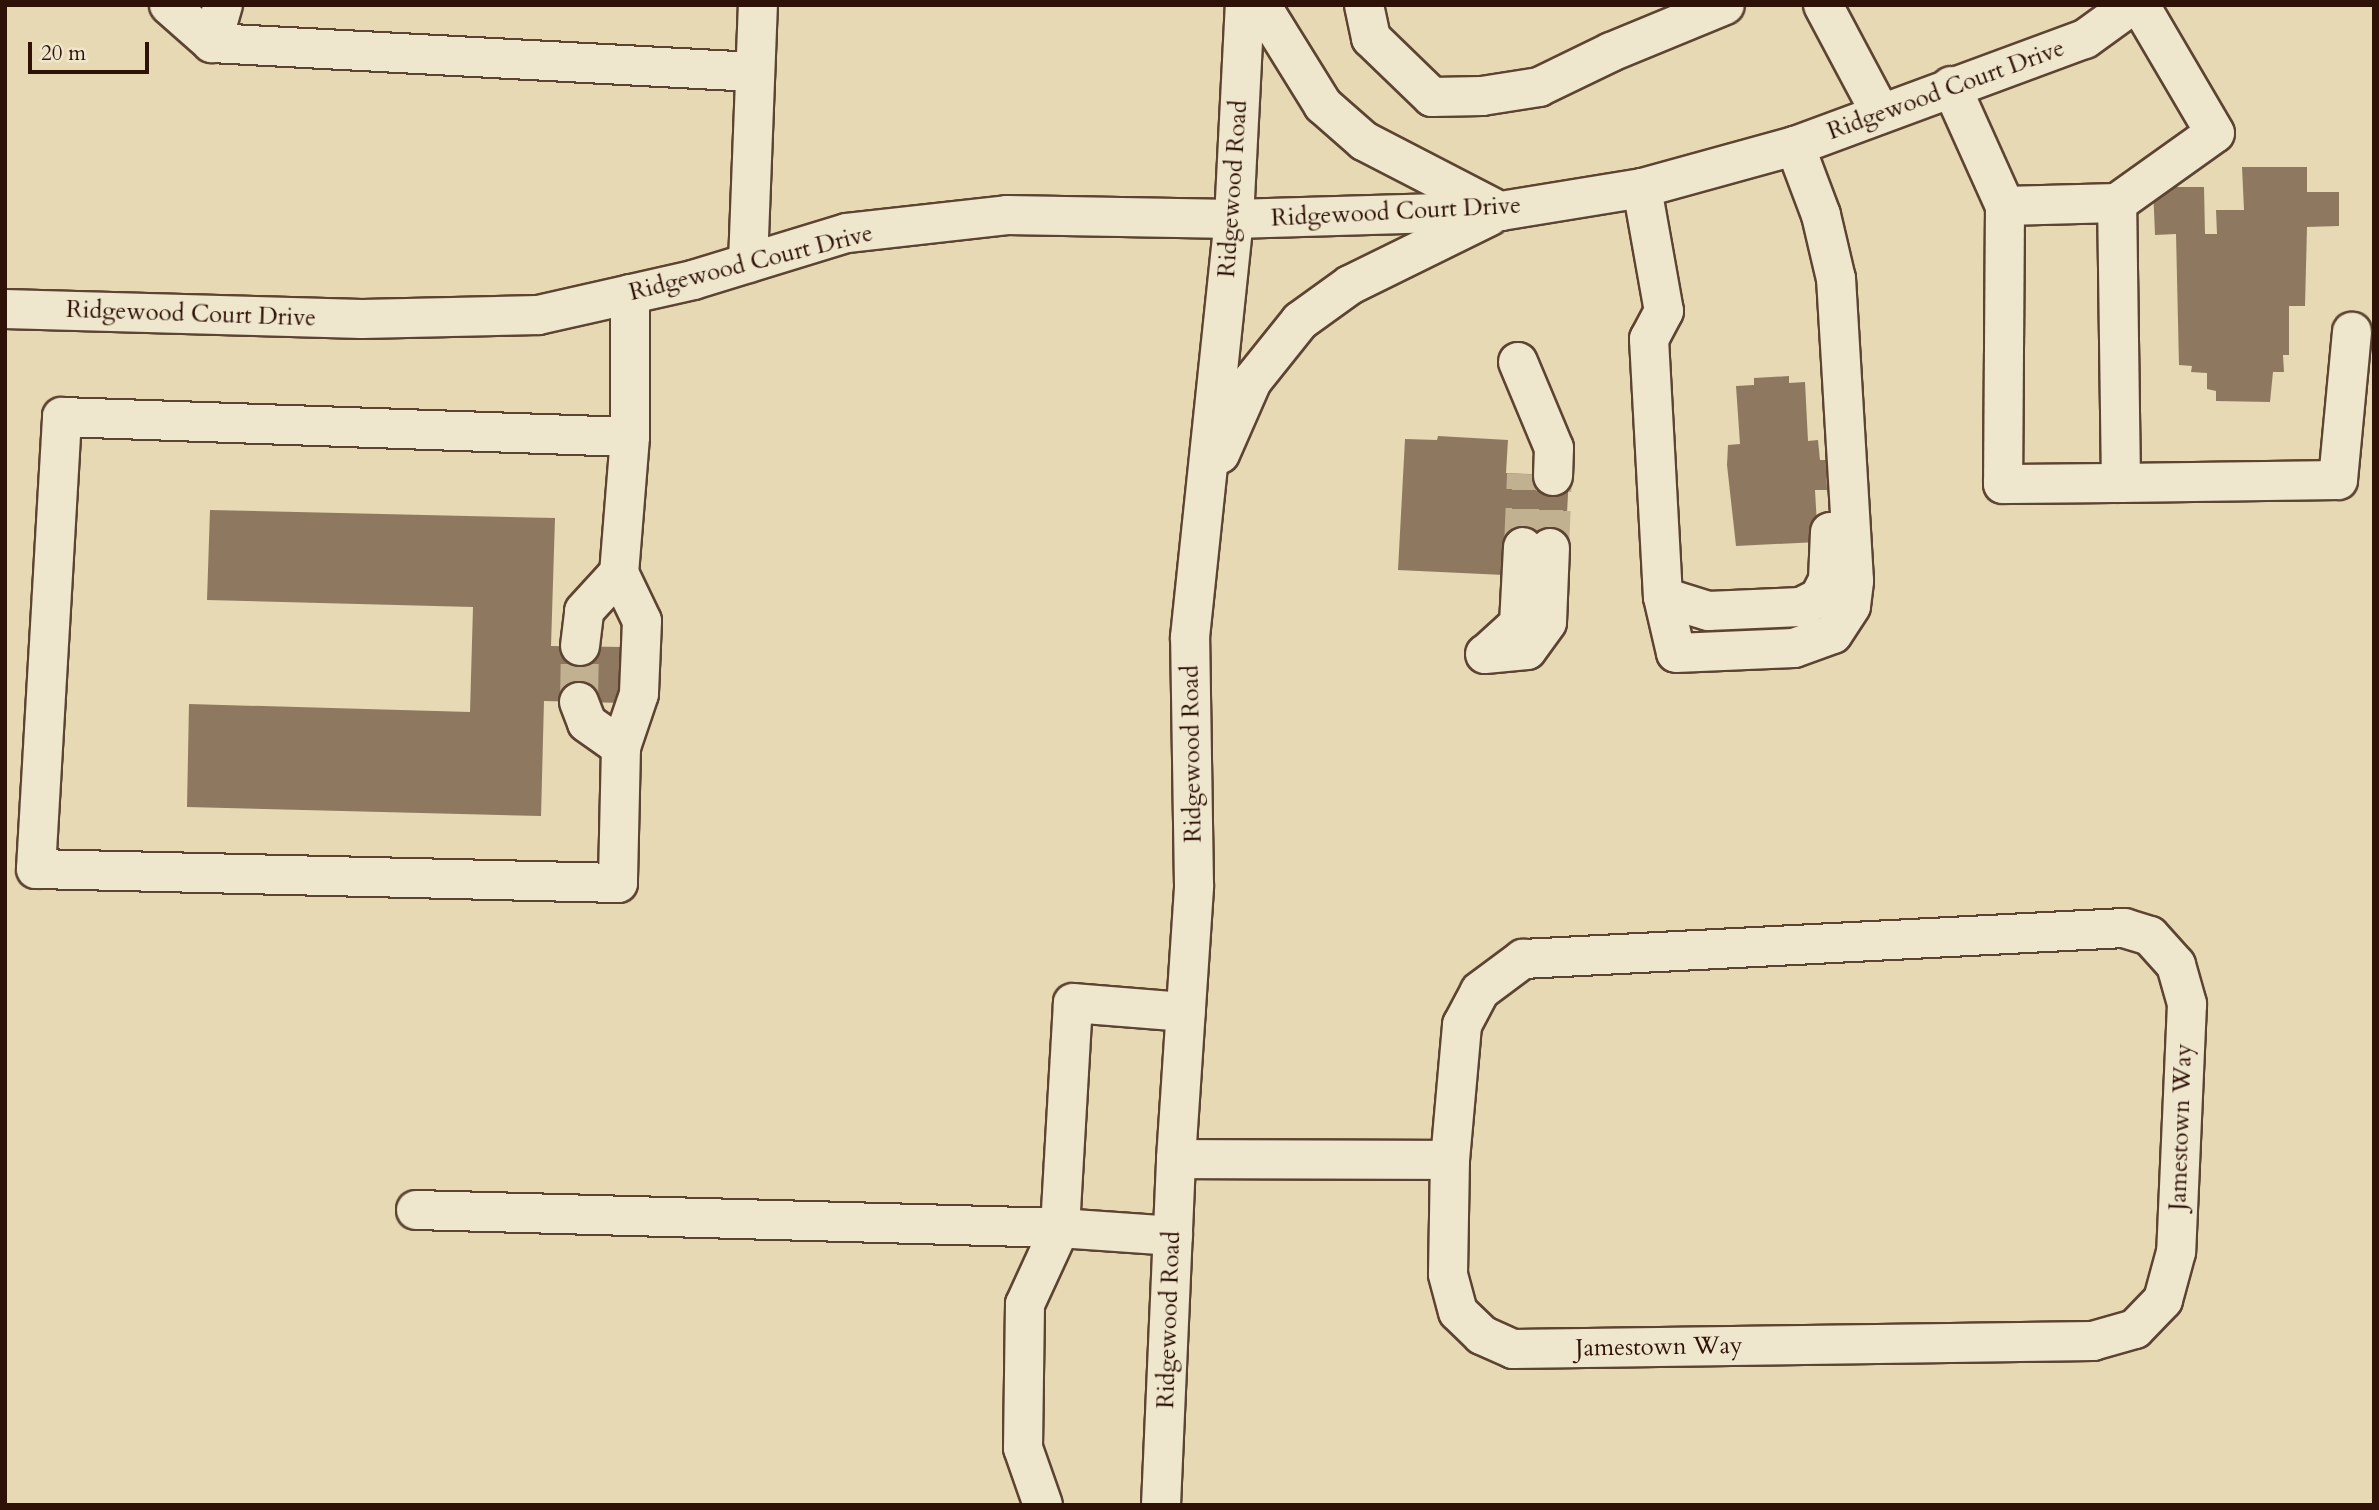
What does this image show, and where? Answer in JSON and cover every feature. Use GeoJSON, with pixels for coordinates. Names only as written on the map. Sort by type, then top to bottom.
{"type":"FeatureCollection","features":[{"type":"Feature","properties":{"kind":"street"},"geometry":{"type":"LineString","coordinates":[[169,5],[212,43],[755,72]]}},
{"type":"Feature","properties":{"kind":"street"},"geometry":{"type":"LineString","coordinates":[[212,43],[223,5]]}},
{"type":"Feature","properties":{"kind":"street"},"geometry":{"type":"LineString","coordinates":[[748,264],[758,5]]}},
{"type":"Feature","properties":{"kind":"street","name":"Ridgewood Road"},"geometry":{"type":"LineString","coordinates":[[1161,1505],[1176,1159],[1194,886],[1190,637],[1234,219],[1245,5]]}},
{"type":"Feature","properties":{"kind":"street"},"geometry":{"type":"LineString","coordinates":[[1261,5],[1323,105],[1364,141],[1425,176],[1501,211]]}},
{"type":"Feature","properties":{"kind":"street"},"geometry":{"type":"LineString","coordinates":[[1364,5],[1371,38],[1432,97],[1482,96],[1539,88],[1611,51],[1726,5]]}},
{"type":"Feature","properties":{"kind":"street"},"geometry":{"type":"LineString","coordinates":[[1823,5],[1881,114]]}},
{"type":"Feature","properties":{"kind":"street","name":"Ridgewood Court Drive"},"geometry":{"type":"LineString","coordinates":[[5,309],[389,318],[538,314],[748,264],[847,233],[1007,215],[1234,219],[1501,211],[1642,188],[1795,146],[1951,86],[2085,39],[2132,5]]}},
{"type":"Feature","properties":{"kind":"street"},"geometry":{"type":"LineString","coordinates":[[2005,206],[2117,203],[2215,133],[2140,5]]}},
{"type":"Feature","properties":{"kind":"street"},"geometry":{"type":"LineString","coordinates":[[1951,86],[2005,206],[2003,485],[2338,480],[2352,332]]}},
{"type":"Feature","properties":{"kind":"street"},"geometry":{"type":"LineString","coordinates":[[1642,188],[1664,311],[1649,338],[1663,597],[1676,653],[1794,648],[1833,634],[1851,606],[1854,581],[1836,279],[1821,215],[1795,146]]}},
{"type":"Feature","properties":{"kind":"street"},"geometry":{"type":"LineString","coordinates":[[2117,203],[2121,483]]}},
{"type":"Feature","properties":{"kind":"street"},"geometry":{"type":"LineString","coordinates":[[1205,488],[1252,382],[1300,321],[1350,285],[1501,211]]}},
{"type":"Feature","properties":{"kind":"street"},"geometry":{"type":"LineString","coordinates":[[630,293],[630,437],[619,573],[642,621],[639,694],[621,747],[618,883],[36,869],[62,417],[630,437]]}},
{"type":"Feature","properties":{"kind":"street"},"geometry":{"type":"LineString","coordinates":[[580,646],[584,611],[619,573]]}},
{"type":"Feature","properties":{"kind":"street"},"geometry":{"type":"LineString","coordinates":[[579,702],[587,723],[621,747]]}},
{"type":"Feature","properties":{"kind":"street","name":"Jamestown Way"},"geometry":{"type":"LineString","coordinates":[[2124,928],[2150,936],[2176,965],[2187,1004],[2176,1252],[2163,1300],[2135,1329],[2094,1340],[1513,1349],[1482,1335],[1458,1312],[1448,1274],[1450,1160],[1462,1024],[1480,992],[1523,959],[2124,928]]}},
{"type":"Feature","properties":{"kind":"street"},"geometry":{"type":"LineString","coordinates":[[1043,1505],[1023,1448],[1026,1304],[1060,1228],[1073,1003],[1186,1012]]}},
{"type":"Feature","properties":{"kind":"street"},"geometry":{"type":"LineString","coordinates":[[1176,1159],[1450,1160]]}},
{"type":"Feature","properties":{"kind":"street"},"geometry":{"type":"LineString","coordinates":[[416,1210],[1060,1228],[1173,1236]]}},
{"type":"Feature","properties":{"kind":"building"},"geometry":{"type":"Polygon","coordinates":[[[2242,167],[2307,167],[2307,192],[2339,192],[2339,226],[2307,227],[2305,306],[2289,306],[2289,355],[2283,355],[2284,372],[2273,372],[2270,402],[2216,401],[2216,391],[2207,389],[2207,373],[2191,372],[2192,366],[2179,365],[2176,234],[2155,235],[2153,187],[2204,187],[2205,234],[2217,234],[2216,210],[2244,210],[2242,167]]]}},
{"type":"Feature","properties":{"kind":"building"},"geometry":{"type":"Polygon","coordinates":[[[1789,376],[1789,383],[1805,382],[1808,441],[1818,440],[1820,460],[1826,460],[1827,490],[1815,490],[1818,542],[1736,546],[1727,465],[1728,445],[1740,444],[1736,386],[1754,385],[1754,378],[1789,376]]]}},
{"type":"Feature","properties":{"kind":"building"},"geometry":{"type":"Polygon","coordinates":[[[1438,436],[1508,440],[1506,473],[1569,476],[1565,550],[1504,575],[1398,570],[1405,439],[1437,440],[1438,436]]]}},
{"type":"Feature","properties":{"kind":"building"},"geometry":{"type":"Polygon","coordinates":[[[210,510],[555,518],[551,646],[624,647],[623,703],[544,701],[541,816],[187,807],[189,704],[470,712],[473,607],[207,600],[210,510]]]}},
{"type":"Feature","properties":{"kind":"tunnel"},"geometry":{"type":"LineString","coordinates":[[1523,547],[1526,474]]}},
{"type":"Feature","properties":{"kind":"tunnel"},"geometry":{"type":"LineString","coordinates":[[1550,548],[1553,476]]}},
{"type":"Feature","properties":{"kind":"tunnel"},"geometry":{"type":"LineString","coordinates":[[579,702],[580,646]]}}]}
